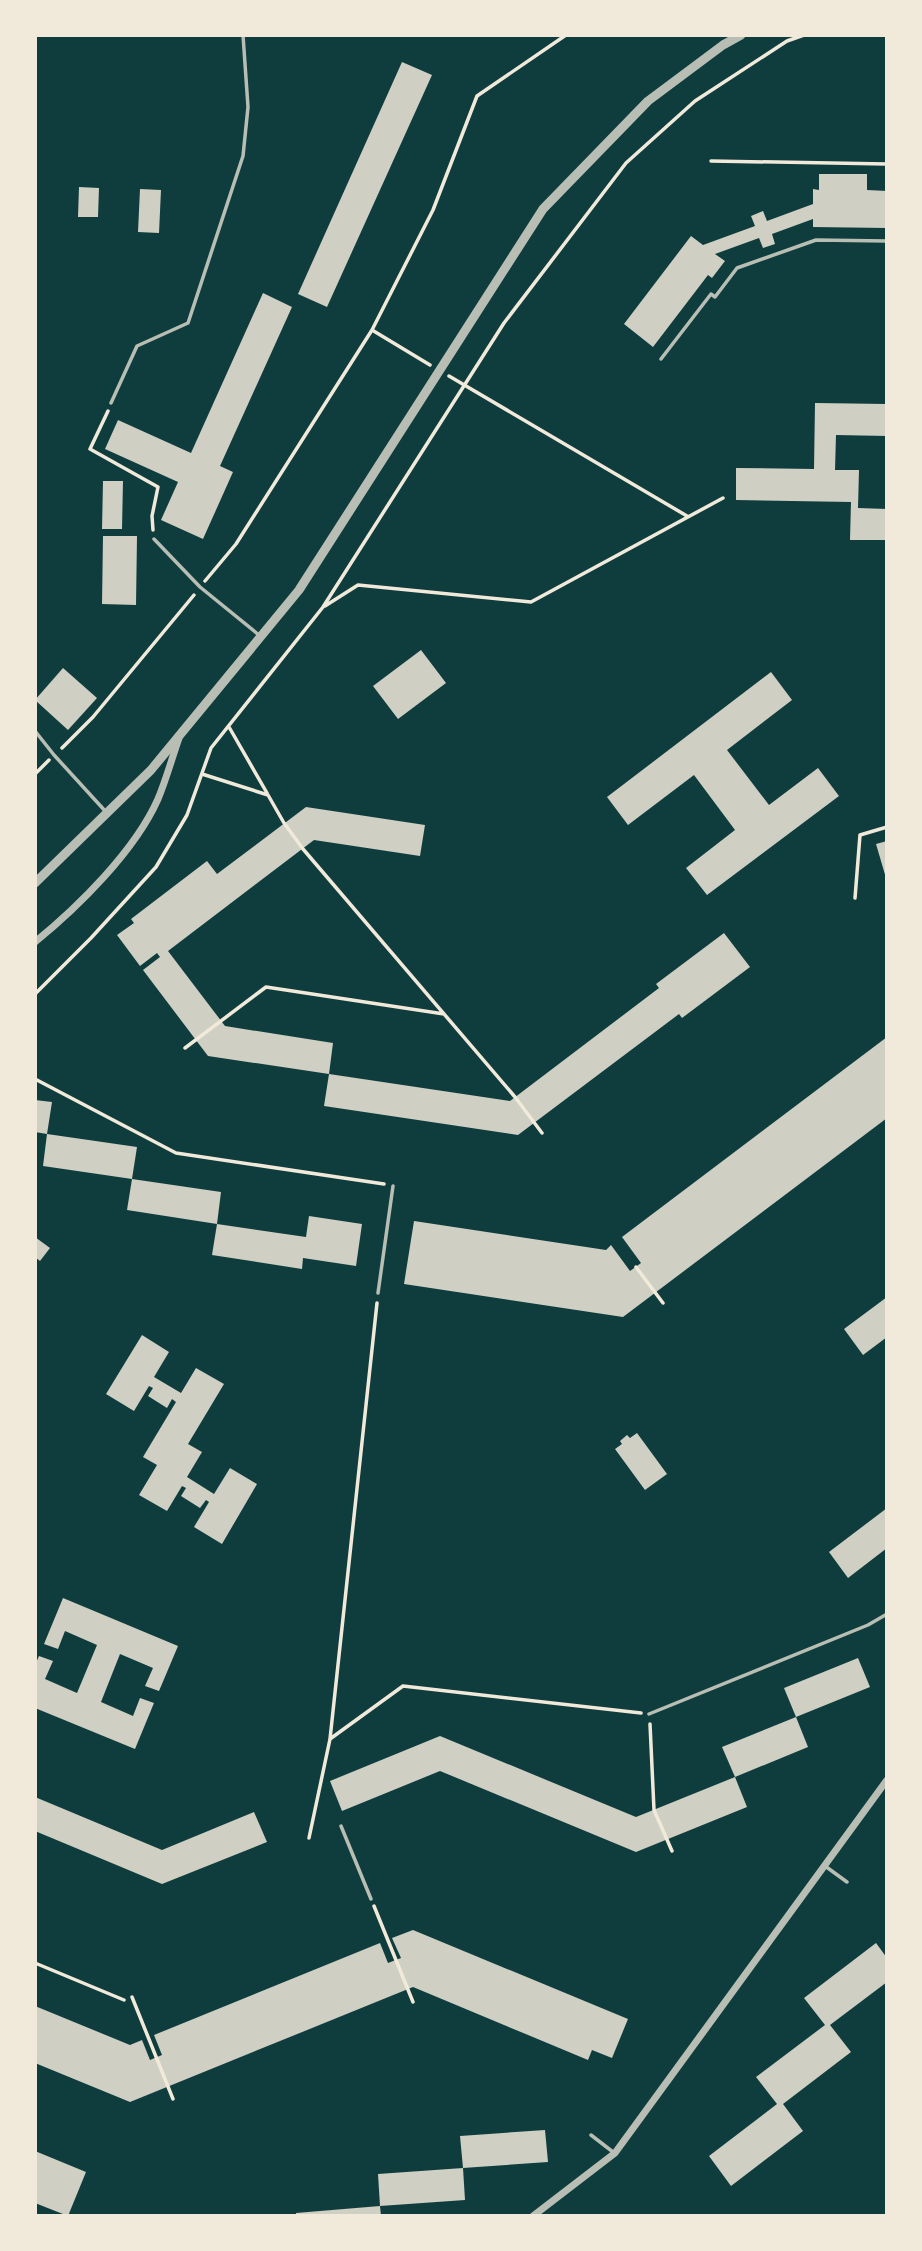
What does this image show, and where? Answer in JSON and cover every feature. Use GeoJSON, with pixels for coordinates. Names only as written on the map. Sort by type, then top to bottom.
{"type":"FeatureCollection","features":[{"type":"Feature","properties":{"kind":"street"},"geometry":{"type":"LineString","coordinates":[[35,883],[151,770],[299,590],[542,209],[648,101],[723,45],[741,35]]}},
{"type":"Feature","properties":{"kind":"street"},"geometry":{"type":"LineString","coordinates":[[35,942],[66,917],[129,847],[157,801],[181,734]]}},
{"type":"Feature","properties":{"kind":"street"},"geometry":{"type":"LineString","coordinates":[[533,2216],[615,2153],[887,1780]]}},
{"type":"Feature","properties":{"kind":"lane"},"geometry":{"type":"LineString","coordinates":[[111,403],[137,346],[188,323],[243,156],[248,107],[243,35]]}},
{"type":"Feature","properties":{"kind":"lane"},"geometry":{"type":"LineString","coordinates":[[661,359],[710,294],[715,297],[737,268],[816,240],[887,241]]}},
{"type":"Feature","properties":{"kind":"lane"},"geometry":{"type":"LineString","coordinates":[[154,539],[200,587],[261,637]]}},
{"type":"Feature","properties":{"kind":"lane"},"geometry":{"type":"LineString","coordinates":[[35,731],[107,813]]}},
{"type":"Feature","properties":{"kind":"lane"},"geometry":{"type":"LineString","coordinates":[[377,1293],[393,1186]]}},
{"type":"Feature","properties":{"kind":"lane"},"geometry":{"type":"LineString","coordinates":[[649,1714],[867,1625],[887,1614]]}},
{"type":"Feature","properties":{"kind":"lane"},"geometry":{"type":"LineString","coordinates":[[341,1826],[371,1899]]}},
{"type":"Feature","properties":{"kind":"lane"},"geometry":{"type":"LineString","coordinates":[[825,1867],[847,1882]]}},
{"type":"Feature","properties":{"kind":"lane"},"geometry":{"type":"LineString","coordinates":[[591,2135],[615,2153]]}},
{"type":"Feature","properties":{"kind":"path"},"geometry":{"type":"LineString","coordinates":[[64,745],[93,716],[236,544],[372,330],[433,210],[477,96],[566,35]]}},
{"type":"Feature","properties":{"kind":"path"},"geometry":{"type":"LineString","coordinates":[[35,994],[156,867],[187,815],[211,748],[323,607],[504,323],[626,163],[695,101],[787,41],[804,35]]}},
{"type":"Feature","properties":{"kind":"path"},"geometry":{"type":"LineString","coordinates":[[711,161],[887,164]]}},
{"type":"Feature","properties":{"kind":"path"},"geometry":{"type":"LineString","coordinates":[[372,330],[688,517]]}},
{"type":"Feature","properties":{"kind":"path"},"geometry":{"type":"LineString","coordinates":[[111,403],[90,449],[158,487],[152,516],[154,539]]}},
{"type":"Feature","properties":{"kind":"path"},"geometry":{"type":"LineString","coordinates":[[323,607],[358,585],[531,602],[723,498]]}},
{"type":"Feature","properties":{"kind":"path"},"geometry":{"type":"LineString","coordinates":[[229,726],[284,823],[303,849],[515,1097],[542,1133]]}},
{"type":"Feature","properties":{"kind":"path"},"geometry":{"type":"LineString","coordinates":[[202,774],[268,795]]}},
{"type":"Feature","properties":{"kind":"path"},"geometry":{"type":"LineString","coordinates":[[855,898],[860,835],[887,827]]}},
{"type":"Feature","properties":{"kind":"path"},"geometry":{"type":"LineString","coordinates":[[185,1048],[266,987],[444,1014]]}},
{"type":"Feature","properties":{"kind":"path"},"geometry":{"type":"LineString","coordinates":[[35,1079],[176,1153],[393,1186]]}},
{"type":"Feature","properties":{"kind":"path"},"geometry":{"type":"LineString","coordinates":[[636,1267],[663,1303]]}},
{"type":"Feature","properties":{"kind":"path"},"geometry":{"type":"LineString","coordinates":[[309,1838],[330,1739],[377,1293]]}},
{"type":"Feature","properties":{"kind":"path"},"geometry":{"type":"LineString","coordinates":[[330,1739],[403,1686],[649,1714],[654,1810],[672,1852]]}},
{"type":"Feature","properties":{"kind":"path"},"geometry":{"type":"LineString","coordinates":[[371,1899],[413,2002]]}},
{"type":"Feature","properties":{"kind":"path"},"geometry":{"type":"LineString","coordinates":[[35,1963],[124,2000]]}},
{"type":"Feature","properties":{"kind":"path"},"geometry":{"type":"LineString","coordinates":[[132,1997],[173,2099]]}},
{"type":"Feature","properties":{"kind":"building"},"geometry":{"type":"Polygon","coordinates":[[[402,62],[432,75],[327,307],[298,294],[402,62]]]}},
{"type":"Feature","properties":{"kind":"building"},"geometry":{"type":"Polygon","coordinates":[[[819,174],[867,174],[867,190],[887,191],[887,228],[813,227],[813,219],[772,234],[775,244],[763,248],[759,238],[715,254],[725,261],[712,278],[708,275],[653,347],[624,324],[691,236],[703,245],[755,226],[751,216],[763,211],[767,221],[813,204],[813,189],[819,190],[819,174]]]}},
{"type":"Feature","properties":{"kind":"building"},"geometry":{"type":"Polygon","coordinates":[[[79,187],[99,188],[98,217],[78,217],[79,187]]]}},
{"type":"Feature","properties":{"kind":"building"},"geometry":{"type":"Polygon","coordinates":[[[140,189],[161,190],[159,233],[138,232],[140,189]]]}},
{"type":"Feature","properties":{"kind":"building"},"geometry":{"type":"Polygon","coordinates":[[[263,293],[292,307],[220,466],[233,472],[203,539],[161,520],[178,482],[105,449],[118,420],[191,453],[263,293]]]}},
{"type":"Feature","properties":{"kind":"building"},"geometry":{"type":"Polygon","coordinates":[[[815,403],[887,404],[887,436],[836,435],[835,470],[859,470],[858,508],[887,509],[887,540],[850,540],[851,502],[736,500],[736,468],[814,469],[815,403]]]}},
{"type":"Feature","properties":{"kind":"building"},"geometry":{"type":"Polygon","coordinates":[[[103,481],[123,481],[122,529],[102,529],[103,481]]]}},
{"type":"Feature","properties":{"kind":"building"},"geometry":{"type":"Polygon","coordinates":[[[103,536],[137,536],[136,605],[102,604],[103,536]]]}},
{"type":"Feature","properties":{"kind":"building"},"geometry":{"type":"Polygon","coordinates":[[[421,650],[446,683],[398,719],[373,686],[421,650]]]}},
{"type":"Feature","properties":{"kind":"building"},"geometry":{"type":"Polygon","coordinates":[[[63,668],[97,698],[68,730],[35,700],[63,668]]]}},
{"type":"Feature","properties":{"kind":"building"},"geometry":{"type":"Polygon","coordinates":[[[771,672],[792,700],[727,750],[769,805],[818,768],[839,796],[707,895],[686,868],[735,830],[694,775],[628,825],[607,797],[771,672]]]}},
{"type":"Feature","properties":{"kind":"building"},"geometry":{"type":"Polygon","coordinates":[[[306,807],[425,825],[420,856],[314,840],[168,951],[225,1026],[333,1043],[329,1074],[208,1056],[143,970],[160,957],[157,953],[140,966],[117,935],[134,923],[131,919],[207,861],[217,874],[306,807]]]}},
{"type":"Feature","properties":{"kind":"building"},"geometry":{"type":"Polygon","coordinates":[[[887,841],[887,878],[886,878],[876,844],[887,841]]]}},
{"type":"Feature","properties":{"kind":"building"},"geometry":{"type":"Polygon","coordinates":[[[724,933],[750,967],[682,1018],[679,1014],[518,1135],[324,1106],[329,1074],[510,1101],[659,988],[656,984],[724,933]]]}},
{"type":"Feature","properties":{"kind":"building"},"geometry":{"type":"Polygon","coordinates":[[[887,1037],[887,1118],[623,1317],[404,1284],[414,1221],[606,1250],[611,1245],[630,1271],[641,1263],[622,1237],[887,1037]]]}},
{"type":"Feature","properties":{"kind":"building"},"geometry":{"type":"Polygon","coordinates":[[[35,1100],[52,1102],[47,1134],[35,1132],[35,1100]]]}},
{"type":"Feature","properties":{"kind":"building"},"geometry":{"type":"Polygon","coordinates":[[[47,1134],[137,1147],[132,1179],[43,1166],[47,1134]]]}},
{"type":"Feature","properties":{"kind":"building"},"geometry":{"type":"Polygon","coordinates":[[[132,1179],[221,1192],[217,1224],[127,1210],[132,1179]]]}},
{"type":"Feature","properties":{"kind":"building"},"geometry":{"type":"Polygon","coordinates":[[[309,1216],[362,1224],[356,1266],[303,1258],[302,1269],[212,1255],[217,1224],[306,1237],[309,1216]]]}},
{"type":"Feature","properties":{"kind":"building"},"geometry":{"type":"Polygon","coordinates":[[[35,1237],[50,1248],[40,1261],[35,1257],[35,1237]]]}},
{"type":"Feature","properties":{"kind":"building"},"geometry":{"type":"Polygon","coordinates":[[[887,1297],[887,1337],[863,1355],[844,1329],[887,1297]]]}},
{"type":"Feature","properties":{"kind":"building"},"geometry":{"type":"Polygon","coordinates":[[[142,1335],[169,1352],[154,1377],[181,1393],[196,1368],[224,1384],[188,1444],[202,1452],[187,1477],[214,1494],[230,1468],[257,1484],[222,1544],[194,1527],[209,1502],[206,1500],[200,1508],[181,1496],[186,1488],[182,1486],[167,1511],[139,1495],[157,1465],[143,1457],[176,1402],[172,1399],[167,1408],[148,1396],[153,1388],[149,1386],[134,1411],[106,1394],[142,1335]]]}},
{"type":"Feature","properties":{"kind":"building"},"geometry":{"type":"Polygon","coordinates":[[[637,1433],[667,1474],[645,1490],[615,1449],[627,1435],[630,1438],[637,1433]]]}},
{"type":"Feature","properties":{"kind":"building"},"geometry":{"type":"Polygon","coordinates":[[[887,1508],[887,1548],[848,1578],[829,1552],[887,1508]]]}},
{"type":"Feature","properties":{"kind":"building"},"geometry":{"type":"Polygon","coordinates":[[[63,1598],[178,1646],[159,1691],[145,1686],[153,1668],[120,1654],[101,1702],[133,1716],[140,1698],[154,1703],[135,1749],[35,1708],[35,1665],[39,1656],[53,1661],[45,1679],[77,1693],[97,1645],[65,1631],[58,1649],[44,1644],[63,1598]]]}},
{"type":"Feature","properties":{"kind":"building"},"geometry":{"type":"Polygon","coordinates":[[[858,1658],[870,1687],[796,1717],[784,1688],[858,1658]]]}},
{"type":"Feature","properties":{"kind":"building"},"geometry":{"type":"Polygon","coordinates":[[[796,1717],[808,1747],[735,1777],[722,1747],[796,1717]]]}},
{"type":"Feature","properties":{"kind":"building"},"geometry":{"type":"Polygon","coordinates":[[[440,1736],[636,1817],[735,1777],[747,1807],[636,1852],[440,1771],[342,1811],[330,1781],[440,1736]]]}},
{"type":"Feature","properties":{"kind":"building"},"geometry":{"type":"Polygon","coordinates":[[[35,1797],[162,1850],[254,1812],[267,1842],[162,1884],[35,1831],[35,1797]]]}},
{"type":"Feature","properties":{"kind":"building"},"geometry":{"type":"Polygon","coordinates":[[[413,1930],[628,2019],[612,2058],[592,2050],[588,2060],[413,1987],[130,2102],[35,2063],[35,2006],[130,2045],[142,2040],[150,2060],[162,2055],[154,2035],[380,1943],[388,1963],[401,1958],[392,1938],[413,1930]]]}},
{"type":"Feature","properties":{"kind":"building"},"geometry":{"type":"Polygon","coordinates":[[[876,1943],[887,1958],[887,1982],[830,2025],[851,2052],[783,2104],[803,2131],[731,2186],[709,2156],[777,2104],[756,2077],[825,2025],[804,1998],[876,1943]]]}},
{"type":"Feature","properties":{"kind":"building"},"geometry":{"type":"Polygon","coordinates":[[[545,2130],[548,2162],[463,2168],[460,2136],[545,2130]]]}},
{"type":"Feature","properties":{"kind":"building"},"geometry":{"type":"Polygon","coordinates":[[[35,2151],[86,2172],[68,2216],[35,2203],[35,2151]]]}},
{"type":"Feature","properties":{"kind":"building"},"geometry":{"type":"Polygon","coordinates":[[[463,2168],[465,2200],[380,2206],[378,2174],[463,2168]]]}},
{"type":"Feature","properties":{"kind":"building"},"geometry":{"type":"Polygon","coordinates":[[[380,2206],[381,2216],[296,2216],[296,2213],[380,2206]]]}}]}
